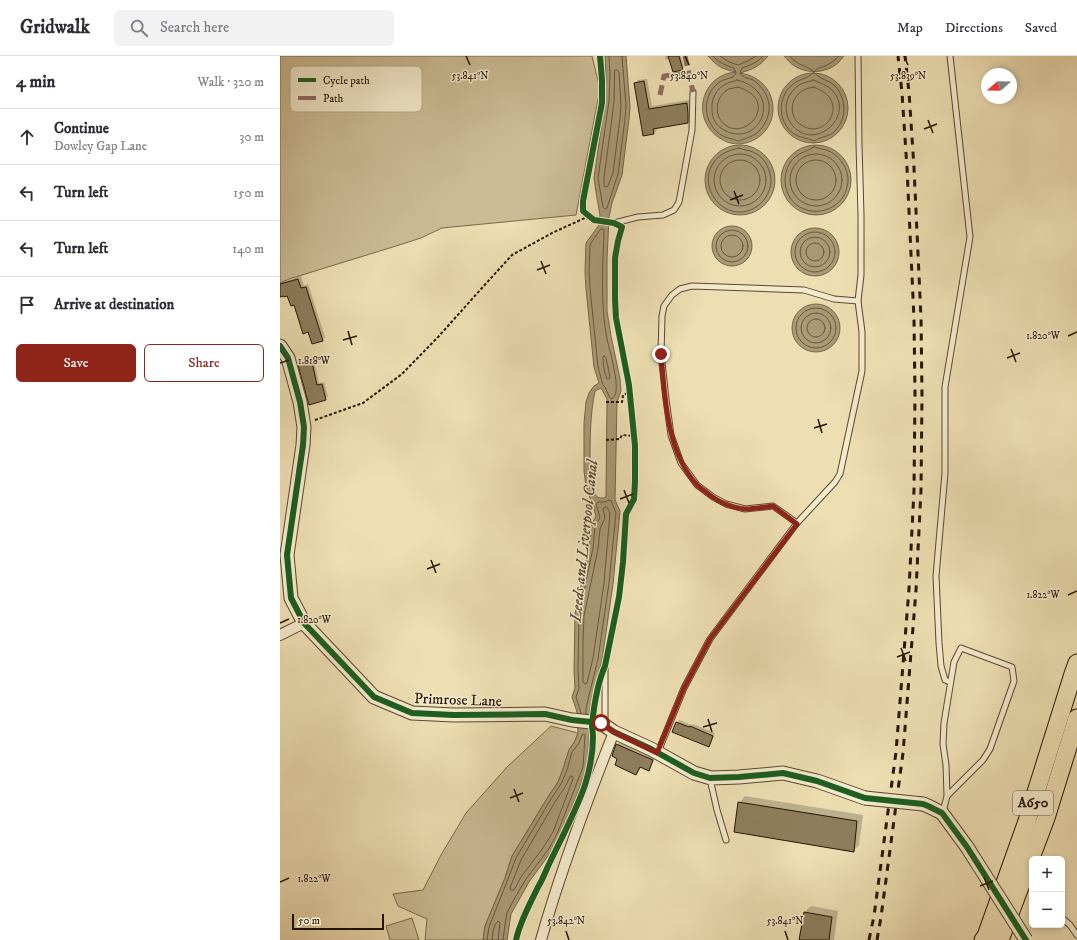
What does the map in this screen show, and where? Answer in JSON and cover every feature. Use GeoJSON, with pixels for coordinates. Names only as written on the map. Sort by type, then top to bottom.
{"type":"FeatureCollection","features":[{"type":"Feature","properties":{"kind":"highway","name":"A650"},"geometry":{"type":"LineString","coordinates":[[983,940],[986,936],[1027,821],[1077,663]]}},
{"type":"Feature","properties":{"kind":"highway","name":"A650"},"geometry":{"type":"LineString","coordinates":[[1000,940],[1046,818],[1077,718]]}},
{"type":"Feature","properties":{"kind":"street","name":"Primrose Lane"},"geometry":{"type":"LineString","coordinates":[[280,346],[288,358],[300,402],[304,427],[303,445],[287,555],[291,598],[304,623],[374,697],[412,713],[454,715],[545,714],[607,727]]}},
{"type":"Feature","properties":{"kind":"street"},"geometry":{"type":"LineString","coordinates":[[280,635],[304,623]]}},
{"type":"Feature","properties":{"kind":"street"},"geometry":{"type":"LineString","coordinates":[[541,940],[552,902],[596,778],[607,727],[694,773],[710,778],[740,777],[783,772],[818,781],[865,798],[923,804],[942,813],[967,846],[1026,940]]}},
{"type":"Feature","properties":{"kind":"lane"},"geometry":{"type":"LineString","coordinates":[[657,753],[684,688],[710,639],[797,524],[835,482],[840,474],[862,371],[862,332],[858,301],[861,275],[861,215],[858,56]]}},
{"type":"Feature","properties":{"kind":"lane"},"geometry":{"type":"LineString","coordinates":[[950,56],[970,237],[945,387],[945,473],[936,576],[939,643],[942,666],[945,680],[950,682]]}},
{"type":"Feature","properties":{"kind":"lane"},"geometry":{"type":"LineString","coordinates":[[614,223],[638,217],[663,215],[674,210],[679,202],[692,130],[693,92]]}},
{"type":"Feature","properties":{"kind":"lane"},"geometry":{"type":"LineString","coordinates":[[797,524],[773,506],[745,509],[726,504],[712,498],[697,485],[681,463],[671,435],[661,354],[662,316],[664,306],[672,295],[680,289],[692,286],[804,290],[834,299],[858,301]]}},
{"type":"Feature","properties":{"kind":"lane"},"geometry":{"type":"LineString","coordinates":[[942,813],[947,796],[946,765],[942,744],[944,723],[954,662],[961,648],[1012,667],[1014,681],[990,749],[983,760],[947,796]]}},
{"type":"Feature","properties":{"kind":"lane"},"geometry":{"type":"LineString","coordinates":[[605,666],[607,727]]}},
{"type":"Feature","properties":{"kind":"lane"},"geometry":{"type":"LineString","coordinates":[[710,778],[726,840]]}},
{"type":"Feature","properties":{"kind":"lane"},"geometry":{"type":"LineString","coordinates":[[1065,921],[1077,935]]}},
{"type":"Feature","properties":{"kind":"path"},"geometry":{"type":"LineString","coordinates":[[583,212],[594,220]]}},
{"type":"Feature","properties":{"kind":"path"},"geometry":{"type":"LineString","coordinates":[[304,427],[308,422],[363,403],[402,374],[440,336],[512,255],[554,232],[585,218],[614,223]]}},
{"type":"Feature","properties":{"kind":"path"},"geometry":{"type":"LineString","coordinates":[[629,388],[630,399]]}},
{"type":"Feature","properties":{"kind":"path"},"geometry":{"type":"LineString","coordinates":[[606,402],[622,402],[623,395],[629,388]]}},
{"type":"Feature","properties":{"kind":"path"},"geometry":{"type":"LineString","coordinates":[[606,440],[618,440],[622,435],[634,438],[633,428]]}},
{"type":"Feature","properties":{"kind":"shaded area"},"geometry":{"type":"Polygon","coordinates":[[[280,56],[592,56],[600,89],[576,215],[442,228],[421,238],[280,283],[280,56]]]}},
{"type":"Feature","properties":{"kind":"shaded area"},"geometry":{"type":"Polygon","coordinates":[[[551,726],[578,733],[569,750],[558,782],[512,856],[505,878],[485,926],[483,940],[425,940],[427,919],[398,906],[393,894],[423,890],[441,855],[466,813],[507,767],[551,726]]]}},
{"type":"Feature","properties":{"kind":"shaded area"},"geometry":{"type":"Polygon","coordinates":[[[412,918],[419,940],[390,940],[386,926],[412,918]]]}},
{"type":"Feature","properties":{"kind":"water"},"geometry":{"type":"Polygon","coordinates":[[[605,56],[626,56],[630,107],[629,119],[622,175],[612,203],[609,217],[607,259],[607,311],[621,391],[617,402],[615,500],[620,511],[613,584],[602,660],[590,709],[587,768],[561,836],[529,882],[511,914],[507,940],[483,940],[485,926],[505,878],[512,856],[558,782],[569,750],[578,733],[577,712],[572,697],[575,688],[575,614],[589,548],[591,526],[596,516],[586,486],[584,471],[584,423],[586,402],[589,393],[594,386],[599,383],[594,367],[586,289],[586,243],[599,225],[600,215],[594,178],[605,101],[605,56]],[[601,388],[595,391],[591,428],[591,481],[595,494],[602,498],[606,497],[607,399],[601,388]]]}},
{"type":"Feature","properties":{"kind":"water"},"geometry":{"type":"Polygon","coordinates":[[[708,56],[768,56],[756,67],[740,73],[755,78],[765,86],[771,97],[773,109],[771,121],[764,132],[754,140],[740,144],[727,142],[713,132],[706,123],[703,112],[703,101],[707,90],[723,75],[736,72],[720,67],[708,56]]]}},
{"type":"Feature","properties":{"kind":"water"},"geometry":{"type":"Polygon","coordinates":[[[784,56],[844,56],[833,67],[816,72],[798,68],[784,56]]]}},
{"type":"Feature","properties":{"kind":"water"},"geometry":{"type":"Polygon","coordinates":[[[806,73],[820,73],[833,79],[842,88],[846,94],[848,108],[846,122],[838,133],[827,141],[820,143],[806,143],[799,141],[788,133],[780,122],[778,115],[778,101],[780,94],[788,83],[799,75],[806,73]]]}},
{"type":"Feature","properties":{"kind":"water"},"geometry":{"type":"Polygon","coordinates":[[[733,145],[747,145],[760,151],[769,160],[773,166],[775,180],[773,194],[765,205],[754,213],[747,215],[733,215],[726,213],[715,205],[707,194],[705,187],[705,173],[707,166],[715,155],[726,147],[733,145]]]}},
{"type":"Feature","properties":{"kind":"water"},"geometry":{"type":"Polygon","coordinates":[[[809,145],[823,145],[836,151],[845,160],[849,166],[851,180],[849,194],[841,205],[830,213],[823,215],[809,215],[802,213],[791,205],[783,194],[781,187],[781,173],[783,166],[791,155],[802,147],[809,145]]]}},
{"type":"Feature","properties":{"kind":"water"},"geometry":{"type":"Polygon","coordinates":[[[732,226],[740,228],[746,232],[750,238],[752,246],[750,254],[746,260],[740,264],[732,266],[724,264],[718,260],[714,254],[712,246],[714,238],[718,232],[724,228],[732,226]]]}},
{"type":"Feature","properties":{"kind":"water"},"geometry":{"type":"Polygon","coordinates":[[[815,228],[824,230],[832,235],[837,243],[839,252],[837,261],[832,269],[824,274],[815,276],[806,274],[798,269],[793,261],[791,252],[793,243],[798,235],[806,230],[815,228]]]}},
{"type":"Feature","properties":{"kind":"water"},"geometry":{"type":"Polygon","coordinates":[[[816,304],[825,306],[833,311],[838,319],[840,328],[838,337],[833,345],[825,350],[816,352],[807,350],[799,345],[794,337],[792,328],[794,319],[799,311],[807,306],[816,304]]]}},
{"type":"Feature","properties":{"kind":"building"},"geometry":{"type":"Polygon","coordinates":[[[668,56],[679,56],[683,70],[673,72],[668,56]]]}},
{"type":"Feature","properties":{"kind":"building"},"geometry":{"type":"Polygon","coordinates":[[[644,81],[649,109],[687,103],[688,123],[653,129],[654,134],[643,136],[634,83],[644,81]]]}},
{"type":"Feature","properties":{"kind":"building"},"geometry":{"type":"Polygon","coordinates":[[[298,279],[301,288],[306,287],[323,341],[312,344],[308,332],[303,334],[294,305],[291,306],[287,296],[280,297],[280,284],[298,279]]]}},
{"type":"Feature","properties":{"kind":"building"},"geometry":{"type":"Polygon","coordinates":[[[312,362],[317,385],[322,384],[326,400],[309,405],[298,365],[312,362]]]}},
{"type":"Feature","properties":{"kind":"building"},"geometry":{"type":"Polygon","coordinates":[[[676,722],[689,727],[690,726],[713,736],[709,747],[672,732],[676,722]]]}},
{"type":"Feature","properties":{"kind":"building"},"geometry":{"type":"Polygon","coordinates":[[[616,744],[653,760],[649,771],[640,767],[636,775],[615,765],[617,759],[612,756],[616,744]]]}},
{"type":"Feature","properties":{"kind":"building"},"geometry":{"type":"Polygon","coordinates":[[[738,802],[857,821],[854,852],[734,832],[738,802]]]}},
{"type":"Feature","properties":{"kind":"building"},"geometry":{"type":"Polygon","coordinates":[[[804,912],[832,917],[829,940],[799,940],[804,912]]]}},
{"type":"Feature","properties":{"kind":"railway"},"geometry":{"type":"LineString","coordinates":[[869,940],[874,916],[896,752],[909,589],[914,490],[914,319],[907,168],[898,56]]}},
{"type":"Feature","properties":{"kind":"railway"},"geometry":{"type":"LineString","coordinates":[[877,940],[903,753],[916,590],[921,490],[921,318],[914,168],[905,56]]}},
{"type":"Feature","properties":{"kind":"marked path"},"geometry":{"type":"LineString","coordinates":[[685,56],[693,92]]}},
{"type":"Feature","properties":{"kind":"marked path"},"geometry":{"type":"LineString","coordinates":[[660,95],[664,76],[681,74],[690,78]]}},
{"type":"Feature","properties":{"kind":"cycle path"},"geometry":{"type":"LineString","coordinates":[[516,940],[520,926],[573,814],[587,779],[591,761],[593,737],[592,725],[595,702],[605,666],[619,597],[626,514],[634,499],[635,446],[629,385],[616,318],[615,299],[615,258],[622,227],[614,223],[594,220],[583,211],[583,201],[602,103],[600,56]]}},
{"type":"Feature","properties":{"kind":"cycle path"},"geometry":{"type":"LineString","coordinates":[[280,346],[288,358],[300,402],[304,427],[303,445],[287,555],[291,598],[304,623],[374,697],[412,713],[454,715],[545,714],[572,720],[601,723],[614,732],[651,749],[694,773],[710,778],[783,773],[817,781],[865,798],[923,804],[942,813],[967,847],[1026,940]]}},
{"type":"Feature","properties":{"kind":"route"},"geometry":{"type":"LineString","coordinates":[[601,723],[614,732],[657,753],[684,688],[710,639],[797,524],[773,506],[745,509],[726,504],[712,498],[697,485],[681,463],[671,435],[661,354]]}},
{"type":"Feature","properties":{"kind":"water label","name":"Leeds and Liverpool Canal"},"geometry":{"type":"Point","coordinates":[584,541]}}]}
